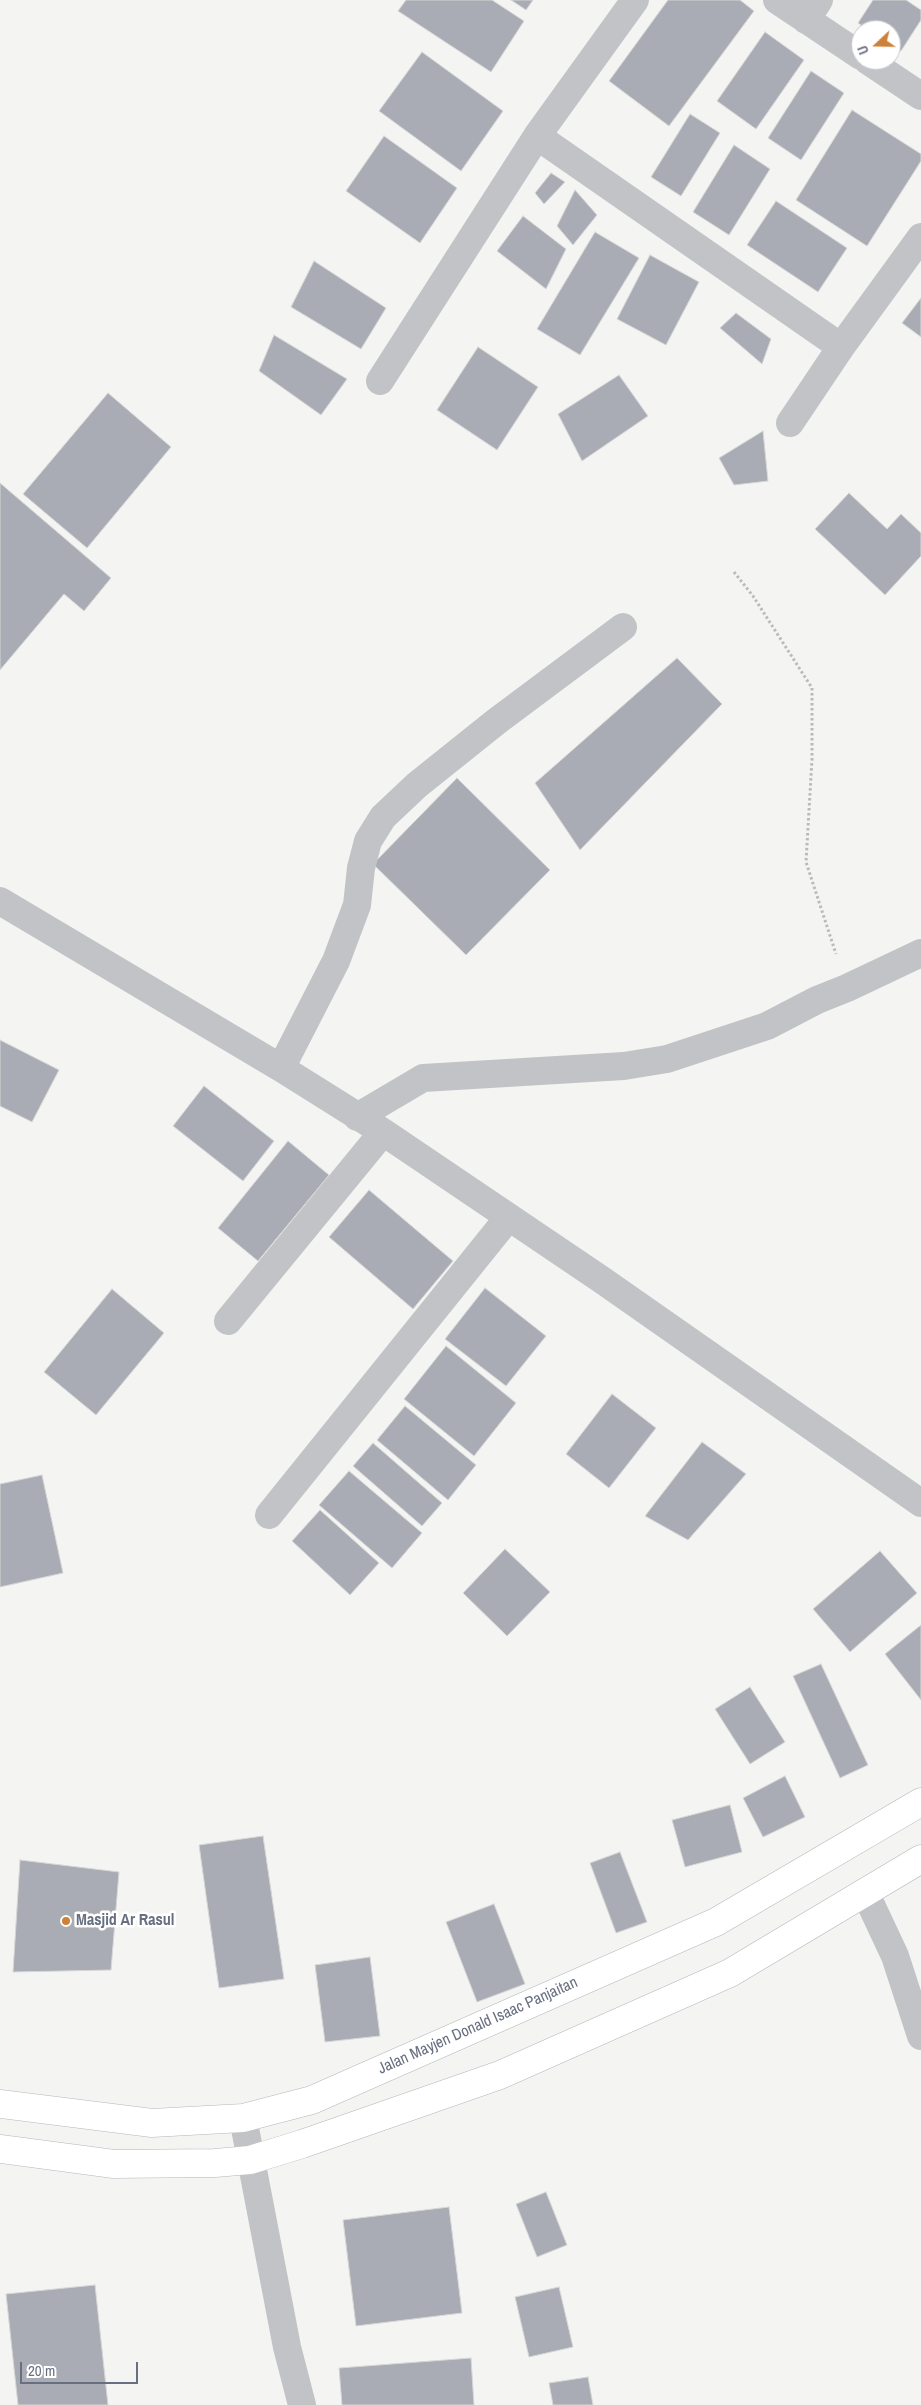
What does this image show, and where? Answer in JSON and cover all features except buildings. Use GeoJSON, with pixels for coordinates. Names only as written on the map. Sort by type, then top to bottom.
{"type":"FeatureCollection","features":[{"type":"Feature","properties":{"kind":"highway","name":"Jalan Mayjen Donald Isaac Panjaitan"},"geometry":{"type":"LineString","coordinates":[[0,2104],[152,2123],[243,2118],[312,2100],[716,1922],[921,1802]]}},
{"type":"Feature","properties":{"kind":"highway"},"geometry":{"type":"LineString","coordinates":[[0,2149],[114,2164],[215,2163],[250,2160],[302,2144],[500,2075],[730,1973],[921,1860]]}},
{"type":"Feature","properties":{"kind":"street"},"geometry":{"type":"LineString","coordinates":[[380,381],[537,136],[635,0]]}},
{"type":"Feature","properties":{"kind":"street"},"geometry":{"type":"LineString","coordinates":[[777,0],[813,10],[851,46]]}},
{"type":"Feature","properties":{"kind":"street"},"geometry":{"type":"LineString","coordinates":[[881,70],[921,96]]}},
{"type":"Feature","properties":{"kind":"street"},"geometry":{"type":"LineString","coordinates":[[537,136],[841,347]]}},
{"type":"Feature","properties":{"kind":"street"},"geometry":{"type":"LineString","coordinates":[[790,423],[841,347],[921,236]]}},
{"type":"Feature","properties":{"kind":"street"},"geometry":{"type":"LineString","coordinates":[[281,1068],[336,961],[357,905],[361,868],[368,841],[383,817],[417,786],[497,721],[623,628]]}},
{"type":"Feature","properties":{"kind":"street"},"geometry":{"type":"LineString","coordinates":[[0,901],[281,1068],[382,1132],[602,1280],[921,1504]]}},
{"type":"Feature","properties":{"kind":"street"},"geometry":{"type":"LineString","coordinates":[[357,1117],[423,1078],[624,1066],[667,1059],[767,1026],[817,1000],[921,953]]}},
{"type":"Feature","properties":{"kind":"street"},"geometry":{"type":"LineString","coordinates":[[228,1321],[382,1132]]}},
{"type":"Feature","properties":{"kind":"street"},"geometry":{"type":"LineString","coordinates":[[269,1515],[508,1218]]}},
{"type":"Feature","properties":{"kind":"street"},"geometry":{"type":"LineString","coordinates":[[865,1892],[895,1956],[921,2036]]}},
{"type":"Feature","properties":{"kind":"street"},"geometry":{"type":"LineString","coordinates":[[243,2118],[287,2347],[302,2405]]}},
{"type":"Feature","properties":{"kind":"path"},"geometry":{"type":"LineString","coordinates":[[734,572],[753,596],[812,688],[812,759],[806,862],[847,988]]}},
{"type":"Feature","properties":{"kind":"place","name":"Masjid Ar Rasul"},"geometry":{"type":"Point","coordinates":[66,1921]}}]}
